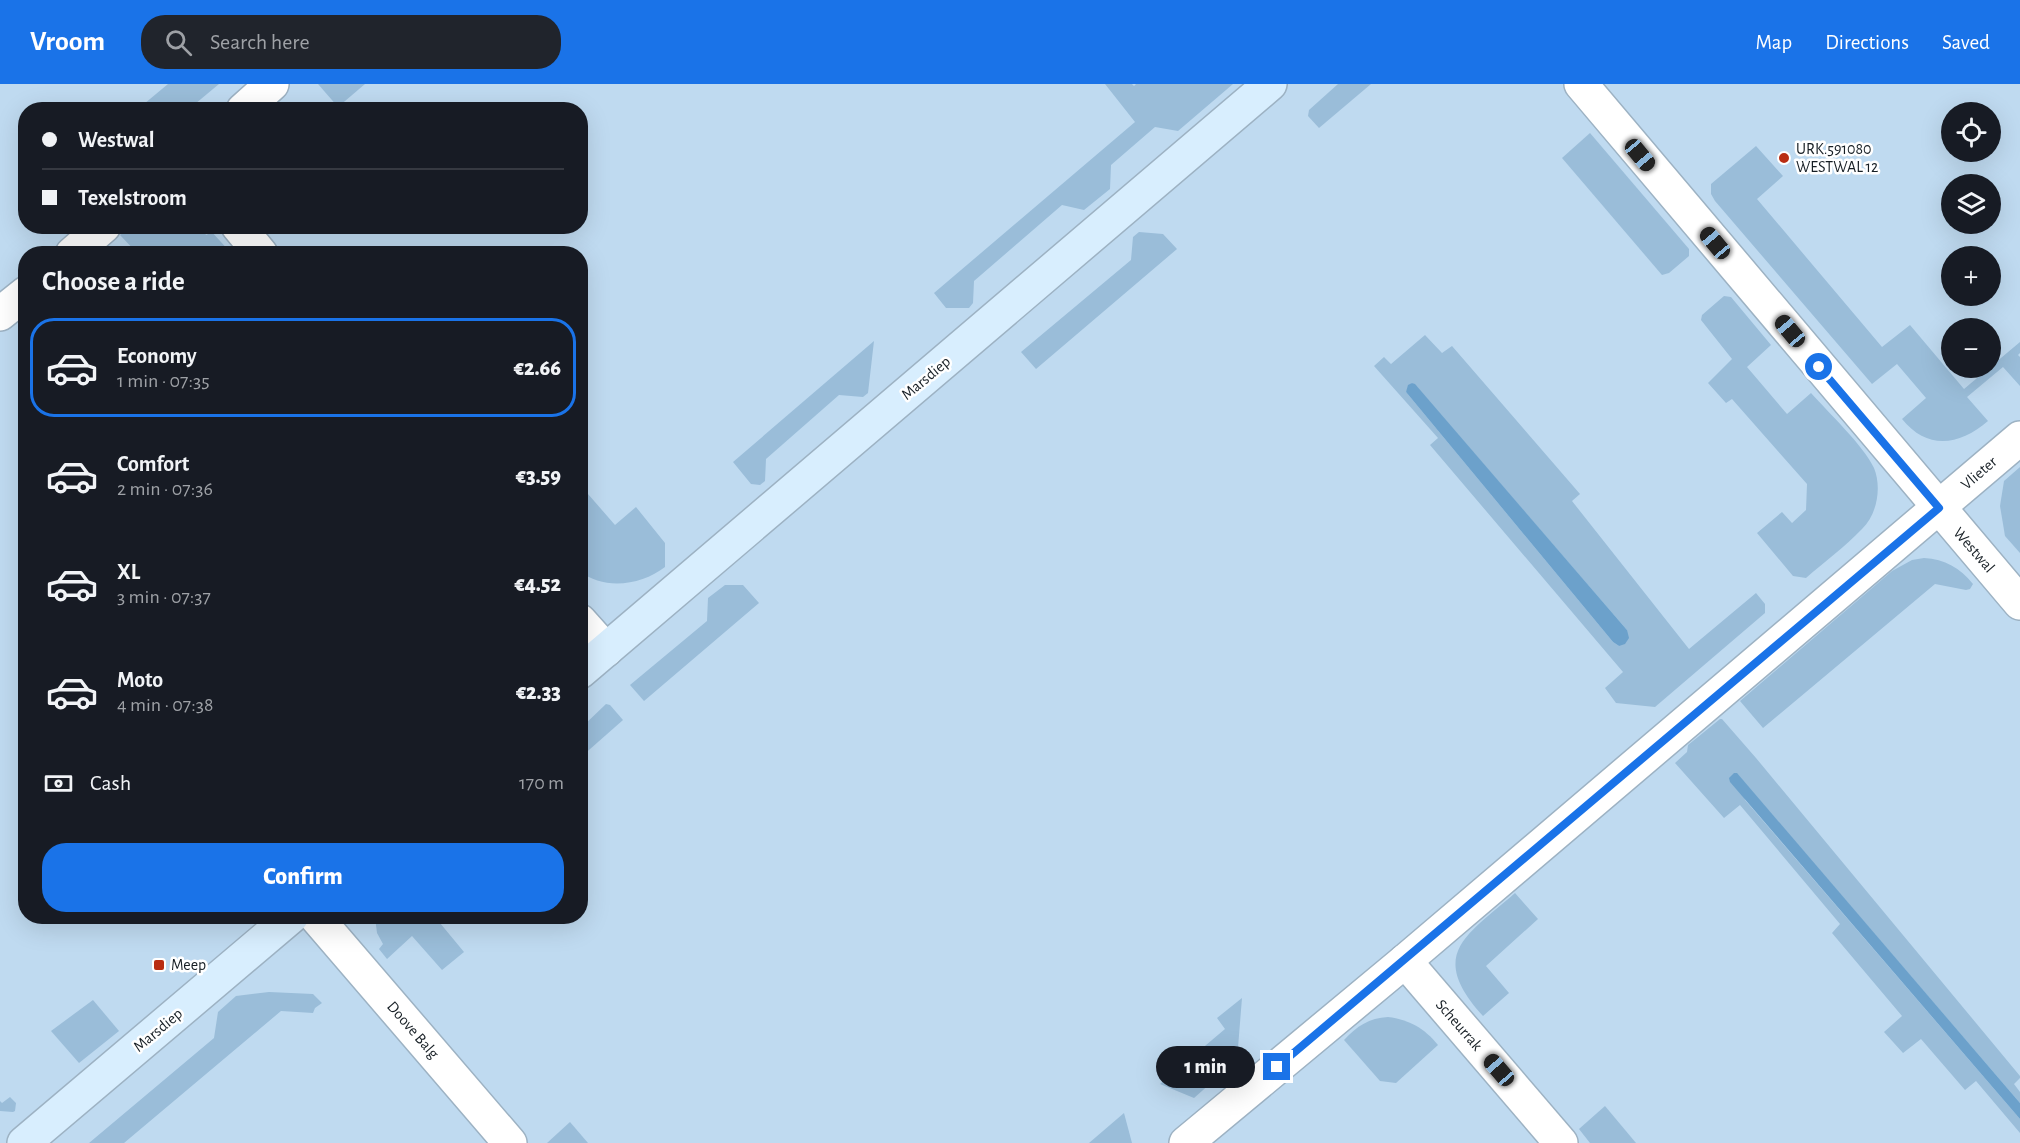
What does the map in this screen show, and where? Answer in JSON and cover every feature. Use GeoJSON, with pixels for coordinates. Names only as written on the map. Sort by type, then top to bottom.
{"type":"FeatureCollection","features":[{"type":"Feature","properties":{"kind":"street"},"geometry":{"type":"LineString","coordinates":[[252,102],[272,84]]}},
{"type":"Feature","properties":{"kind":"street","name":"Marsdiep"},"geometry":{"type":"LineString","coordinates":[[588,665],[1270,84]]}},
{"type":"Feature","properties":{"kind":"street","name":"Westwal"},"geometry":{"type":"LineString","coordinates":[[1581,84],[2020,603]]}},
{"type":"Feature","properties":{"kind":"street"},"geometry":{"type":"LineString","coordinates":[[81,246],[95,234]]}},
{"type":"Feature","properties":{"kind":"street"},"geometry":{"type":"LineString","coordinates":[[245,234],[254,246]]}},
{"type":"Feature","properties":{"kind":"street"},"geometry":{"type":"LineString","coordinates":[[0,314],[18,299]]}},
{"type":"Feature","properties":{"kind":"street","name":"Vlieter"},"geometry":{"type":"LineString","coordinates":[[1186,1143],[1405,961],[2020,438]]}},
{"type":"Feature","properties":{"kind":"street"},"geometry":{"type":"LineString","coordinates":[[588,630],[606,650]]}},
{"type":"Feature","properties":{"kind":"street","name":"Marsdiep"},"geometry":{"type":"LineString","coordinates":[[24,1143],[283,924]]}},
{"type":"Feature","properties":{"kind":"street","name":"Doove Balg"},"geometry":{"type":"LineString","coordinates":[[322,924],[510,1143]]}},
{"type":"Feature","properties":{"kind":"street","name":"Scheurrak"},"geometry":{"type":"LineString","coordinates":[[1405,961],[1561,1143]]}},
{"type":"Feature","properties":{"kind":"shaded area"},"geometry":{"type":"Polygon","coordinates":[[[0,84],[2020,84],[2020,1143],[0,1143],[0,84]]]}},
{"type":"Feature","properties":{"kind":"shaded area"},"geometry":{"type":"Polygon","coordinates":[[[168,84],[219,84],[197,102],[146,102],[168,84]]]}},
{"type":"Feature","properties":{"kind":"shaded area"},"geometry":{"type":"Polygon","coordinates":[[[318,84],[365,84],[344,102],[334,102],[318,84]]]}},
{"type":"Feature","properties":{"kind":"shaded area"},"geometry":{"type":"Polygon","coordinates":[[[1105,84],[1132,84],[1134,86],[1136,84],[1233,84],[1178,131],[1155,127],[1111,165],[1110,189],[1084,210],[1062,205],[974,281],[973,303],[969,308],[946,308],[934,293],[1135,122],[1105,84]]]}},
{"type":"Feature","properties":{"kind":"shaded area"},"geometry":{"type":"Polygon","coordinates":[[[1338,84],[1371,84],[1319,128],[1308,116],[1309,110],[1338,84]]]}},
{"type":"Feature","properties":{"kind":"shaded area"},"geometry":{"type":"Polygon","coordinates":[[[1590,133],[1689,249],[1689,256],[1669,273],[1662,275],[1562,158],[1590,133]]]}},
{"type":"Feature","properties":{"kind":"shaded area"},"geometry":{"type":"Polygon","coordinates":[[[1756,146],[1783,176],[1757,199],[1882,347],[1910,325],[1941,362],[1941,378],[1955,378],[1964,389],[1977,378],[1990,378],[1967,397],[1988,421],[1966,436],[1955,440],[1933,440],[1912,429],[1902,419],[1926,398],[1897,364],[1872,384],[1715,201],[1711,194],[1711,184],[1756,146]]]}},
{"type":"Feature","properties":{"kind":"shaded area"},"geometry":{"type":"Polygon","coordinates":[[[1139,232],[1163,234],[1177,249],[1036,369],[1021,352],[1131,260],[1133,237],[1139,232]]]}},
{"type":"Feature","properties":{"kind":"shaded area"},"geometry":{"type":"Polygon","coordinates":[[[214,234],[225,246],[130,246],[120,235],[214,234]]]}},
{"type":"Feature","properties":{"kind":"shaded area"},"geometry":{"type":"Polygon","coordinates":[[[1724,296],[1731,297],[1771,345],[1747,367],[1787,414],[1811,393],[1845,429],[1874,468],[1878,484],[1877,500],[1867,523],[1849,542],[1806,578],[1793,576],[1757,533],[1782,512],[1792,523],[1806,510],[1807,484],[1732,399],[1726,403],[1708,383],[1732,359],[1701,320],[1702,315],[1724,296]]]}},
{"type":"Feature","properties":{"kind":"shaded area"},"geometry":{"type":"Polygon","coordinates":[[[1425,335],[1442,353],[1452,346],[1580,494],[1572,501],[1689,649],[1756,593],[1765,604],[1765,613],[1655,707],[1616,703],[1605,688],[1623,672],[1430,445],[1438,438],[1374,366],[1384,357],[1391,364],[1425,335]],[[1412,383],[1406,392],[1613,642],[1619,646],[1627,630],[1412,383]]]}},
{"type":"Feature","properties":{"kind":"shaded area"},"geometry":{"type":"Polygon","coordinates":[[[874,341],[868,393],[863,397],[839,395],[766,459],[765,481],[760,485],[751,484],[733,462],[874,341]]]}},
{"type":"Feature","properties":{"kind":"shaded area"},"geometry":{"type":"Polygon","coordinates":[[[2020,342],[2018,355],[2020,357],[2020,386],[2003,367],[2001,369],[2001,358],[2020,342]]]}},
{"type":"Feature","properties":{"kind":"shaded area"},"geometry":{"type":"Polygon","coordinates":[[[1412,383],[1627,630],[1629,638],[1625,644],[1619,646],[1613,642],[1406,392],[1408,385],[1412,383]]]}},
{"type":"Feature","properties":{"kind":"shaded area"},"geometry":{"type":"Polygon","coordinates":[[[2020,467],[2020,553],[2005,536],[2000,506],[2004,481],[2020,467]]]}},
{"type":"Feature","properties":{"kind":"shaded area"},"geometry":{"type":"Polygon","coordinates":[[[588,494],[615,525],[636,507],[665,543],[665,567],[645,578],[623,583],[600,581],[588,576],[588,494]]]}},
{"type":"Feature","properties":{"kind":"shaded area"},"geometry":{"type":"Polygon","coordinates":[[[1924,558],[1945,562],[1963,573],[1973,584],[1970,589],[1935,584],[1763,728],[1740,701],[1892,571],[1912,560],[1924,558]]]}},
{"type":"Feature","properties":{"kind":"shaded area"},"geometry":{"type":"Polygon","coordinates":[[[725,585],[743,585],[759,603],[644,701],[630,685],[707,621],[708,598],[725,585]]]}},
{"type":"Feature","properties":{"kind":"shaded area"},"geometry":{"type":"Polygon","coordinates":[[[606,704],[610,705],[623,720],[588,751],[588,721],[606,704]]]}},
{"type":"Feature","properties":{"kind":"shaded area"},"geometry":{"type":"Polygon","coordinates":[[[1720,719],[1756,758],[2020,1076],[2014,1084],[2020,1092],[2020,1103],[1737,774],[1745,800],[2020,1119],[2020,1133],[1976,1081],[1965,1090],[1921,1039],[1903,1053],[1884,1032],[1902,1016],[1832,933],[1840,924],[1740,805],[1724,818],[1675,763],[1687,752],[1688,745],[1720,719]]]}},
{"type":"Feature","properties":{"kind":"shaded area"},"geometry":{"type":"Polygon","coordinates":[[[1737,773],[2020,1103],[2020,1119],[1730,782],[1729,778],[1737,773]]]}},
{"type":"Feature","properties":{"kind":"shaded area"},"geometry":{"type":"Polygon","coordinates":[[[1515,893],[1538,919],[1486,966],[1509,993],[1483,1016],[1466,995],[1457,977],[1456,961],[1460,947],[1469,934],[1515,893]]]}},
{"type":"Feature","properties":{"kind":"shaded area"},"geometry":{"type":"Polygon","coordinates":[[[376,924],[441,924],[464,952],[442,970],[412,936],[387,959],[379,949],[383,944],[377,933],[376,924]]]}},
{"type":"Feature","properties":{"kind":"shaded area"},"geometry":{"type":"Polygon","coordinates":[[[269,992],[313,994],[322,1003],[315,1008],[313,1013],[281,1011],[124,1143],[89,1143],[214,1038],[218,1012],[236,996],[269,992]]]}},
{"type":"Feature","properties":{"kind":"shaded area"},"geometry":{"type":"Polygon","coordinates":[[[1242,998],[1237,1060],[1194,1098],[1160,1084],[1225,1029],[1217,1018],[1242,998]]]}},
{"type":"Feature","properties":{"kind":"shaded area"},"geometry":{"type":"Polygon","coordinates":[[[93,1000],[119,1031],[79,1063],[51,1031],[93,1000]]]}},
{"type":"Feature","properties":{"kind":"shaded area"},"geometry":{"type":"Polygon","coordinates":[[[1388,1017],[1416,1026],[1438,1045],[1396,1083],[1380,1081],[1344,1040],[1364,1024],[1388,1017]]]}},
{"type":"Feature","properties":{"kind":"shaded area"},"geometry":{"type":"Polygon","coordinates":[[[10,1097],[16,1103],[15,1111],[0,1111],[0,1101],[2,1103],[10,1097]]]}},
{"type":"Feature","properties":{"kind":"shaded area"},"geometry":{"type":"Polygon","coordinates":[[[1605,1106],[1636,1143],[1590,1143],[1579,1129],[1605,1106]]]}},
{"type":"Feature","properties":{"kind":"shaded area"},"geometry":{"type":"Polygon","coordinates":[[[1124,1113],[1132,1143],[1089,1143],[1124,1113]]]}},
{"type":"Feature","properties":{"kind":"shaded area"},"geometry":{"type":"Polygon","coordinates":[[[570,1122],[588,1143],[547,1143],[570,1122]]]}},
{"type":"Feature","properties":{"kind":"place","name":"URK.591080 WESTWAL 12"},"geometry":{"type":"Point","coordinates":[1784,158]}},
{"type":"Feature","properties":{"kind":"place","name":"Meep"},"geometry":{"type":"Point","coordinates":[159,965]}},
{"type":"Feature","properties":{"kind":"route"},"geometry":{"type":"LineString","coordinates":[[1277,1067],[1939,508],[1819,367]]}}]}
